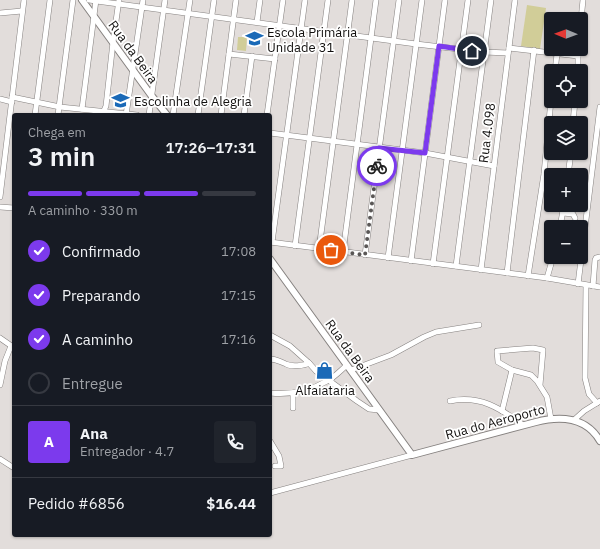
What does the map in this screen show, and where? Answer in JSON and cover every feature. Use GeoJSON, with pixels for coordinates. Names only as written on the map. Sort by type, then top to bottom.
{"type":"FeatureCollection","features":[{"type":"Feature","properties":{"kind":"main road","name":"Rua da Beira"},"geometry":{"type":"LineString","coordinates":[[82,0],[151,96],[165,113]]}},
{"type":"Feature","properties":{"kind":"main road","name":"Rua da Beira"},"geometry":{"type":"LineString","coordinates":[[272,262],[412,455]]}},
{"type":"Feature","properties":{"kind":"main road","name":"Rua do Aeroporto"},"geometry":{"type":"LineString","coordinates":[[412,455],[523,425],[563,418],[574,420],[593,432],[600,440]]}},
{"type":"Feature","properties":{"kind":"street"},"geometry":{"type":"LineString","coordinates":[[0,198],[3,149],[12,100],[24,0]]}},
{"type":"Feature","properties":{"kind":"street"},"geometry":{"type":"LineString","coordinates":[[35,113],[50,0]]}},
{"type":"Feature","properties":{"kind":"street"},"geometry":{"type":"LineString","coordinates":[[58,113],[73,0]]}},
{"type":"Feature","properties":{"kind":"street"},"geometry":{"type":"LineString","coordinates":[[89,0],[119,2],[142,8],[484,52],[509,50],[534,50],[544,52]]}},
{"type":"Feature","properties":{"kind":"street"},"geometry":{"type":"LineString","coordinates":[[82,110],[96,0]]}},
{"type":"Feature","properties":{"kind":"street"},"geometry":{"type":"LineString","coordinates":[[126,113],[143,0]]}},
{"type":"Feature","properties":{"kind":"street"},"geometry":{"type":"LineString","coordinates":[[149,113],[165,0]]}},
{"type":"Feature","properties":{"kind":"street"},"geometry":{"type":"LineString","coordinates":[[172,113],[190,0]]}},
{"type":"Feature","properties":{"kind":"street"},"geometry":{"type":"LineString","coordinates":[[198,113],[214,0]]}},
{"type":"Feature","properties":{"kind":"street"},"geometry":{"type":"LineString","coordinates":[[221,113],[236,0]]}},
{"type":"Feature","properties":{"kind":"street"},"geometry":{"type":"LineString","coordinates":[[257,22],[260,0]]}},
{"type":"Feature","properties":{"kind":"street"},"geometry":{"type":"LineString","coordinates":[[267,113],[283,0]]}},
{"type":"Feature","properties":{"kind":"street"},"geometry":{"type":"LineString","coordinates":[[272,235],[305,0]]}},
{"type":"Feature","properties":{"kind":"street"},"geometry":{"type":"LineString","coordinates":[[295,246],[328,0]]}},
{"type":"Feature","properties":{"kind":"street"},"geometry":{"type":"LineString","coordinates":[[320,249],[352,0]]}},
{"type":"Feature","properties":{"kind":"street"},"geometry":{"type":"LineString","coordinates":[[343,252],[376,0]]}},
{"type":"Feature","properties":{"kind":"street"},"geometry":{"type":"LineString","coordinates":[[365,255],[399,0]]}},
{"type":"Feature","properties":{"kind":"street"},"geometry":{"type":"LineString","coordinates":[[388,258],[422,0]]}},
{"type":"Feature","properties":{"kind":"street"},"geometry":{"type":"LineString","coordinates":[[412,261],[445,0]]}},
{"type":"Feature","properties":{"kind":"street"},"geometry":{"type":"LineString","coordinates":[[433,264],[468,0]]}},
{"type":"Feature","properties":{"kind":"street"},"geometry":{"type":"LineString","coordinates":[[456,266],[491,0]]}},
{"type":"Feature","properties":{"kind":"street","name":"Rua 4.098"},"geometry":{"type":"LineString","coordinates":[[480,270],[515,0]]}},
{"type":"Feature","properties":{"kind":"street"},"geometry":{"type":"LineString","coordinates":[[582,12],[583,0]]}},
{"type":"Feature","properties":{"kind":"street"},"geometry":{"type":"LineString","coordinates":[[0,99],[37,101],[60,107],[103,113],[106,106],[119,2]]}},
{"type":"Feature","properties":{"kind":"street"},"geometry":{"type":"LineString","coordinates":[[0,12],[22,12]]}},
{"type":"Feature","properties":{"kind":"street"},"geometry":{"type":"LineString","coordinates":[[507,273],[534,50]]}},
{"type":"Feature","properties":{"kind":"street"},"geometry":{"type":"LineString","coordinates":[[229,54],[275,59]]}},
{"type":"Feature","properties":{"kind":"street"},"geometry":{"type":"LineString","coordinates":[[244,113],[252,56]]}},
{"type":"Feature","properties":{"kind":"street"},"geometry":{"type":"LineString","coordinates":[[578,56],[578,64]]}},
{"type":"Feature","properties":{"kind":"street"},"geometry":{"type":"LineString","coordinates":[[578,284],[600,107]]}},
{"type":"Feature","properties":{"kind":"street"},"geometry":{"type":"LineString","coordinates":[[528,276],[545,166],[550,108]]}},
{"type":"Feature","properties":{"kind":"street"},"geometry":{"type":"LineString","coordinates":[[272,133],[447,156],[494,166]]}},
{"type":"Feature","properties":{"kind":"street"},"geometry":{"type":"LineString","coordinates":[[0,207],[12,208]]}},
{"type":"Feature","properties":{"kind":"street"},"geometry":{"type":"LineString","coordinates":[[562,220],[563,213],[574,215],[575,218]]}},
{"type":"Feature","properties":{"kind":"street"},"geometry":{"type":"LineString","coordinates":[[272,242],[547,278],[600,287]]}},
{"type":"Feature","properties":{"kind":"street"},"geometry":{"type":"LineString","coordinates":[[593,286],[594,260],[600,257]]}},
{"type":"Feature","properties":{"kind":"street"},"geometry":{"type":"LineString","coordinates":[[547,278],[551,264]]}},
{"type":"Feature","properties":{"kind":"street"},"geometry":{"type":"LineString","coordinates":[[574,420],[598,402],[589,394],[585,378],[586,285]]}},
{"type":"Feature","properties":{"kind":"street"},"geometry":{"type":"LineString","coordinates":[[272,393],[293,393],[307,389],[328,380],[349,368],[391,355],[436,332],[479,325]]}},
{"type":"Feature","properties":{"kind":"street"},"geometry":{"type":"LineString","coordinates":[[272,336],[286,343],[309,362],[310,366],[365,406],[372,410],[379,410]]}},
{"type":"Feature","properties":{"kind":"street"},"geometry":{"type":"LineString","coordinates":[[0,338],[12,346]]}},
{"type":"Feature","properties":{"kind":"street"},"geometry":{"type":"LineString","coordinates":[[540,385],[543,350],[533,348],[497,351],[498,362],[512,370],[531,375],[540,385],[546,397],[551,419]]}},
{"type":"Feature","properties":{"kind":"street"},"geometry":{"type":"LineString","coordinates":[[0,385],[1,371],[12,349]]}},
{"type":"Feature","properties":{"kind":"street"},"geometry":{"type":"LineString","coordinates":[[272,359],[276,359],[289,365],[306,364],[309,362]]}},
{"type":"Feature","properties":{"kind":"street"},"geometry":{"type":"LineString","coordinates":[[502,411],[512,370]]}},
{"type":"Feature","properties":{"kind":"street"},"geometry":{"type":"LineString","coordinates":[[293,393],[293,408]]}},
{"type":"Feature","properties":{"kind":"street"},"geometry":{"type":"LineString","coordinates":[[450,401],[459,399],[477,400],[502,411],[523,425]]}},
{"type":"Feature","properties":{"kind":"street"},"geometry":{"type":"LineString","coordinates":[[272,445],[281,460],[281,466],[275,466]]}},
{"type":"Feature","properties":{"kind":"street"},"geometry":{"type":"LineString","coordinates":[[272,492],[412,455]]}},
{"type":"Feature","properties":{"kind":"street"},"geometry":{"type":"LineString","coordinates":[[0,459],[12,467]]}},
{"type":"Feature","properties":{"kind":"shaded area"},"geometry":{"type":"Polygon","coordinates":[[[527,5],[546,8],[545,12],[544,12],[540,49],[521,46],[527,5]]]}},
{"type":"Feature","properties":{"kind":"shaded area"},"geometry":{"type":"Polygon","coordinates":[[[238,37],[247,37],[246,51],[237,50],[238,37]]]}},
{"type":"Feature","properties":{"kind":"way so far"},"geometry":{"type":"LineString","coordinates":[[331,250],[365,255],[377,166]]}},
{"type":"Feature","properties":{"kind":"place","name":"Escola Primária Unidade 31"},"geometry":{"type":"Point","coordinates":[254,39]}},
{"type":"Feature","properties":{"kind":"place","name":"Escolinha de Alegria"},"geometry":{"type":"Point","coordinates":[121,101]}},
{"type":"Feature","properties":{"kind":"place","name":"Alfaiataria"},"geometry":{"type":"Point","coordinates":[325,371]}},
{"type":"Feature","properties":{"kind":"route"},"geometry":{"type":"LineString","coordinates":[[377,166],[379,148],[425,153],[439,46],[472,51]]}}]}
